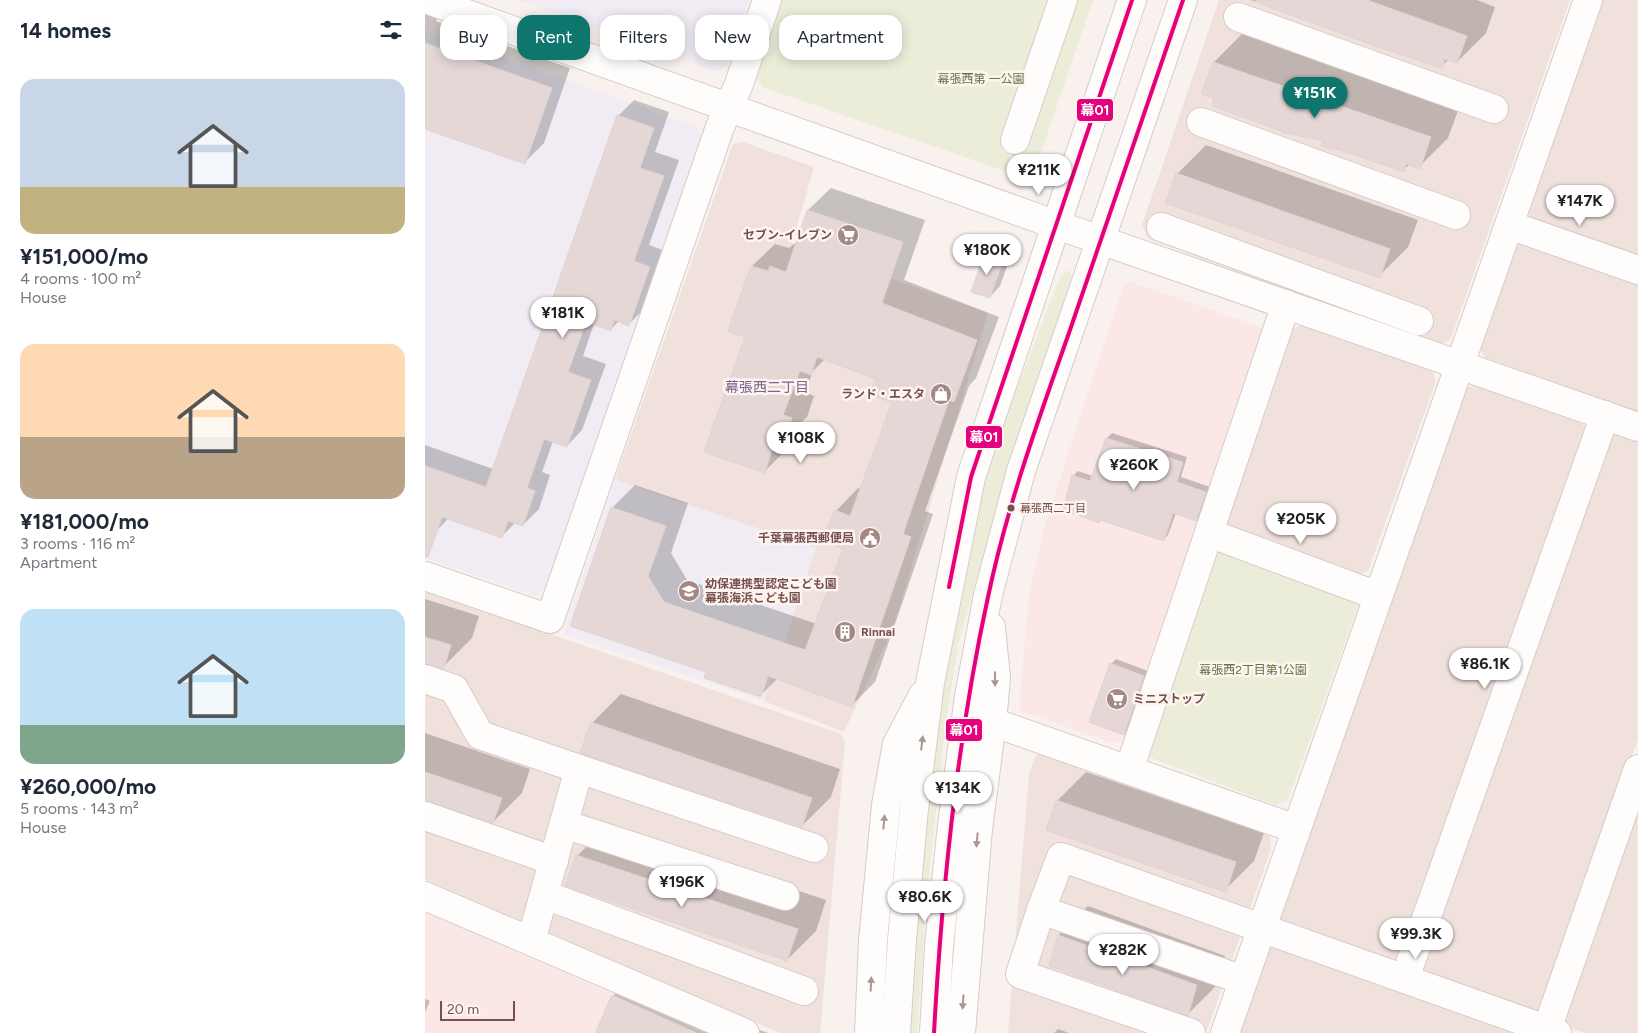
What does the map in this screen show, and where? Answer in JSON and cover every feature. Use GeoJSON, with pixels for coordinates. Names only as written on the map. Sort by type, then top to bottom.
{"type":"FeatureCollection","features":[{"type":"Feature","properties":{"kind":"street"},"geometry":{"type":"LineString","coordinates":[[428,0],[1100,240],[1638,427]]}},
{"type":"Feature","properties":{"kind":"street"},"geometry":{"type":"LineString","coordinates":[[425,576],[550,619],[767,0]]}},
{"type":"Feature","properties":{"kind":"street"},"geometry":{"type":"LineString","coordinates":[[1015,140],[1063,0]]}},
{"type":"Feature","properties":{"kind":"street"},"geometry":{"type":"LineString","coordinates":[[897,1033],[902,940],[914,809],[930,682],[971,478],[1132,0]]}},
{"type":"Feature","properties":{"kind":"street"},"geometry":{"type":"LineString","coordinates":[[934,1033],[939,946],[953,817],[969,696],[988,596],[1021,471],[1183,0]]}},
{"type":"Feature","properties":{"kind":"street"},"geometry":{"type":"LineString","coordinates":[[1225,1033],[1588,0]]}},
{"type":"Feature","properties":{"kind":"street"},"geometry":{"type":"LineString","coordinates":[[1238,17],[1493,109]]}},
{"type":"Feature","properties":{"kind":"street"},"geometry":{"type":"LineString","coordinates":[[1201,122],[1456,215]]}},
{"type":"Feature","properties":{"kind":"street"},"geometry":{"type":"LineString","coordinates":[[1509,225],[1638,270]]}},
{"type":"Feature","properties":{"kind":"street"},"geometry":{"type":"LineString","coordinates":[[1161,227],[1419,321]]}},
{"type":"Feature","properties":{"kind":"street"},"geometry":{"type":"LineString","coordinates":[[1129,770],[1286,304]]}},
{"type":"Feature","properties":{"kind":"street"},"geometry":{"type":"LineString","coordinates":[[1405,978],[1605,416]]}},
{"type":"Feature","properties":{"kind":"street"},"geometry":{"type":"LineString","coordinates":[[1209,533],[1378,596]]}},
{"type":"Feature","properties":{"kind":"street"},"geometry":{"type":"LineString","coordinates":[[961,1033],[978,829],[996,678],[988,596]]}},
{"type":"Feature","properties":{"kind":"street"},"geometry":{"type":"LineString","coordinates":[[425,679],[454,689],[480,735],[814,848]]}},
{"type":"Feature","properties":{"kind":"street"},"geometry":{"type":"LineString","coordinates":[[869,1033],[873,941],[885,805],[897,744],[930,682]]}},
{"type":"Feature","properties":{"kind":"street"},"geometry":{"type":"LineString","coordinates":[[992,722],[1296,829]]}},
{"type":"Feature","properties":{"kind":"street"},"geometry":{"type":"LineString","coordinates":[[531,941],[579,768]]}},
{"type":"Feature","properties":{"kind":"street"},"geometry":{"type":"LineString","coordinates":[[1191,1033],[1020,974],[1061,857],[1552,1031],[1638,769]]}},
{"type":"Feature","properties":{"kind":"street"},"geometry":{"type":"LineString","coordinates":[[425,816],[554,861]]}},
{"type":"Feature","properties":{"kind":"street"},"geometry":{"type":"LineString","coordinates":[[564,824],[785,896]]}},
{"type":"Feature","properties":{"kind":"street"},"geometry":{"type":"LineString","coordinates":[[545,895],[804,991]]}},
{"type":"Feature","properties":{"kind":"street"},"geometry":{"type":"LineString","coordinates":[[425,896],[745,1033]]}},
{"type":"Feature","properties":{"kind":"street"},"geometry":{"type":"LineString","coordinates":[[1041,910],[1243,980]]}},
{"type":"Feature","properties":{"kind":"shaded area"},"geometry":{"type":"Polygon","coordinates":[[[518,0],[749,0],[744,15],[695,15],[695,60],[729,60],[727,65],[716,71],[685,60],[685,15],[600,15],[600,29],[590,26],[590,15],[560,15],[518,0]]]}},
{"type":"Feature","properties":{"kind":"shaded area"},"geometry":{"type":"Polygon","coordinates":[[[1219,0],[1570,0],[1451,338],[1444,343],[1426,339],[1148,239],[1142,225],[1219,0]]]}},
{"type":"Feature","properties":{"kind":"shaded area"},"geometry":{"type":"Polygon","coordinates":[[[1602,0],[1638,0],[1638,258],[1530,220],[1528,210],[1602,0]]]}},
{"type":"Feature","properties":{"kind":"shaded area"},"geometry":{"type":"Polygon","coordinates":[[[425,30],[440,35],[440,60],[507,59],[697,127],[702,138],[548,583],[537,596],[425,558],[425,30]]]}},
{"type":"Feature","properties":{"kind":"shaded area"},"geometry":{"type":"Polygon","coordinates":[[[743,142],[814,167],[792,243],[988,313],[893,628],[844,732],[764,701],[816,548],[615,480],[733,144],[743,142]]]}},
{"type":"Feature","properties":{"kind":"shaded area"},"geometry":{"type":"Polygon","coordinates":[[[1529,237],[1638,276],[1638,412],[1485,358],[1479,346],[1515,243],[1529,237]]]}},
{"type":"Feature","properties":{"kind":"shaded area"},"geometry":{"type":"Polygon","coordinates":[[[1130,282],[1261,327],[1268,337],[1126,740],[1112,743],[1019,710],[1029,595],[1044,528],[1123,286],[1130,282]]]}},
{"type":"Feature","properties":{"kind":"shaded area"},"geometry":{"type":"Polygon","coordinates":[[[1303,325],[1431,369],[1436,381],[1368,571],[1357,575],[1228,531],[1223,520],[1289,330],[1303,325]]]}},
{"type":"Feature","properties":{"kind":"shaded area"},"geometry":{"type":"Polygon","coordinates":[[[1474,385],[1583,424],[1589,434],[1401,959],[1391,963],[1285,927],[1280,916],[1463,390],[1474,385]]]}},
{"type":"Feature","properties":{"kind":"shaded area"},"geometry":{"type":"Polygon","coordinates":[[[1616,435],[1638,443],[1638,739],[1542,1009],[1530,1014],[1423,976],[1420,965],[1605,438],[1616,435]]]}},
{"type":"Feature","properties":{"kind":"shaded area","name":"幼保連携型認定こども園 幕張海浜こども園"},"geometry":{"type":"Polygon","coordinates":[[[615,480],[816,548],[764,701],[563,634],[615,480]]]}},
{"type":"Feature","properties":{"kind":"shaded area"},"geometry":{"type":"Polygon","coordinates":[[[425,591],[841,734],[845,742],[820,1033],[780,1033],[425,879],[425,591]]]}},
{"type":"Feature","properties":{"kind":"shaded area"},"geometry":{"type":"Polygon","coordinates":[[[1039,749],[1270,835],[1271,849],[1206,1033],[1008,1033],[1029,773],[1039,749]]]}},
{"type":"Feature","properties":{"kind":"shaded area"},"geometry":{"type":"Polygon","coordinates":[[[1638,787],[1638,1033],[1585,1033],[1564,1026],[1559,1013],[1638,787]]]}},
{"type":"Feature","properties":{"kind":"shaded area"},"geometry":{"type":"Polygon","coordinates":[[[425,912],[702,1033],[425,1033],[425,912]]]}},
{"type":"Feature","properties":{"kind":"shaded area"},"geometry":{"type":"Polygon","coordinates":[[[1277,942],[1532,1033],[1237,1033],[1267,949],[1277,942]]]}},
{"type":"Feature","properties":{"kind":"green space","name":"幕張西第 一公園"},"geometry":{"type":"Polygon","coordinates":[[[782,0],[1093,0],[1040,156],[1005,171],[762,87],[756,75],[761,60],[769,60],[769,38],[782,0]]]}},
{"type":"Feature","properties":{"kind":"green space"},"geometry":{"type":"Polygon","coordinates":[[[1066,270],[1072,274],[1071,285],[980,566],[958,646],[945,727],[927,895],[917,1033],[906,1033],[935,720],[962,565],[989,461],[1060,277],[1066,270]]]}},
{"type":"Feature","properties":{"kind":"green space","name":"幕張西2丁目第1公園"},"geometry":{"type":"Polygon","coordinates":[[[1215,549],[1360,601],[1288,800],[1275,805],[1149,757],[1144,744],[1215,549]]]}},
{"type":"Feature","properties":{"kind":"building"},"geometry":{"type":"Polygon","coordinates":[[[1256,0],[1367,0],[1467,36],[1457,63],[1445,59],[1442,68],[1255,2],[1256,0]]]}},
{"type":"Feature","properties":{"kind":"building"},"geometry":{"type":"Polygon","coordinates":[[[425,43],[440,48],[440,60],[473,60],[552,88],[525,164],[425,129],[425,43]]]}},
{"type":"Feature","properties":{"kind":"building"},"geometry":{"type":"Polygon","coordinates":[[[1213,62],[1431,137],[1420,169],[1406,164],[1404,172],[1346,152],[1321,146],[1323,141],[1281,132],[1212,106],[1214,98],[1201,94],[1213,62]]]}},
{"type":"Feature","properties":{"kind":"building"},"geometry":{"type":"Polygon","coordinates":[[[617,115],[654,128],[640,168],[664,176],[634,261],[650,267],[629,326],[614,320],[611,331],[586,322],[568,372],[591,380],[567,447],[544,439],[527,488],[535,491],[523,526],[508,521],[502,538],[442,517],[428,557],[425,557],[425,466],[486,487],[617,115]]]}},
{"type":"Feature","properties":{"kind":"building"},"geometry":{"type":"Polygon","coordinates":[[[1176,173],[1390,249],[1380,278],[1165,203],[1176,173]]]}},
{"type":"Feature","properties":{"kind":"building"},"geometry":{"type":"Polygon","coordinates":[[[807,210],[903,242],[882,303],[977,340],[954,402],[949,400],[903,534],[911,537],[852,707],[768,676],[761,697],[704,678],[706,672],[570,626],[611,507],[666,526],[648,576],[664,602],[805,650],[843,549],[830,544],[831,539],[824,537],[835,510],[850,516],[892,402],[869,395],[876,379],[817,357],[811,375],[800,371],[783,415],[792,418],[784,441],[775,440],[765,473],[704,452],[745,337],[728,331],[751,266],[768,271],[770,266],[786,272],[807,210]]]}},
{"type":"Feature","properties":{"kind":"building"},"geometry":{"type":"Polygon","coordinates":[[[984,254],[1003,261],[990,298],[971,292],[984,254]]]}},
{"type":"Feature","properties":{"kind":"building"},"geometry":{"type":"Polygon","coordinates":[[[1106,438],[1183,462],[1177,482],[1206,492],[1196,521],[1173,513],[1164,541],[1100,520],[1100,523],[1063,510],[1072,475],[1090,481],[1106,438]]]}},
{"type":"Feature","properties":{"kind":"building"},"geometry":{"type":"Polygon","coordinates":[[[425,637],[451,645],[444,669],[425,664],[425,637]]]}},
{"type":"Feature","properties":{"kind":"building","name":"ミニストップ"},"geometry":{"type":"Polygon","coordinates":[[[1110,663],[1144,676],[1124,735],[1089,722],[1110,663]]]}},
{"type":"Feature","properties":{"kind":"building"},"geometry":{"type":"Polygon","coordinates":[[[591,722],[812,798],[802,827],[580,753],[591,722]]]}},
{"type":"Feature","properties":{"kind":"building"},"geometry":{"type":"Polygon","coordinates":[[[425,772],[502,798],[493,823],[425,801],[425,772]]]}},
{"type":"Feature","properties":{"kind":"building"},"geometry":{"type":"Polygon","coordinates":[[[1056,800],[1236,862],[1226,892],[1046,830],[1056,800]]]}},
{"type":"Feature","properties":{"kind":"building"},"geometry":{"type":"Polygon","coordinates":[[[576,855],[798,929],[787,961],[565,886],[576,855]]]}},
{"type":"Feature","properties":{"kind":"building"},"geometry":{"type":"Polygon","coordinates":[[[1058,935],[1197,985],[1188,1016],[1049,966],[1058,935]]]}},
{"type":"Feature","properties":{"kind":"building"},"geometry":{"type":"Polygon","coordinates":[[[612,995],[697,1033],[595,1033],[612,995]]]}},
{"type":"Feature","properties":{"kind":"transit line","name":"幕01"},"geometry":{"type":"LineString","coordinates":[[949,587],[971,477],[1132,0]]}},
{"type":"Feature","properties":{"kind":"transit line","name":"幕01"},"geometry":{"type":"LineString","coordinates":[[934,1033],[946,869],[959,759],[977,651],[1004,529],[1035,429],[1183,0]]}},
{"type":"Feature","properties":{"kind":"place","name":"セブン-イレブン"},"geometry":{"type":"Point","coordinates":[848,235]}},
{"type":"Feature","properties":{"kind":"place","name":"ランド・エスタ"},"geometry":{"type":"Point","coordinates":[941,394]}},
{"type":"Feature","properties":{"kind":"place","name":"幕張西二丁目"},"geometry":{"type":"Point","coordinates":[1011,508]}},
{"type":"Feature","properties":{"kind":"place","name":"千葉幕張西郵便局"},"geometry":{"type":"Point","coordinates":[870,538]}},
{"type":"Feature","properties":{"kind":"place","name":"幼保連携型認定こども園 幕張海浜こども園"},"geometry":{"type":"Point","coordinates":[689,591]}},
{"type":"Feature","properties":{"kind":"place","name":"Rinnai"},"geometry":{"type":"Point","coordinates":[845,632]}},
{"type":"Feature","properties":{"kind":"place","name":"ミニストップ"},"geometry":{"type":"Point","coordinates":[1117,699]}},
{"type":"Feature","properties":{"kind":"district","name":"幕張西二丁目"},"geometry":{"type":"Point","coordinates":[767,387]}}]}
